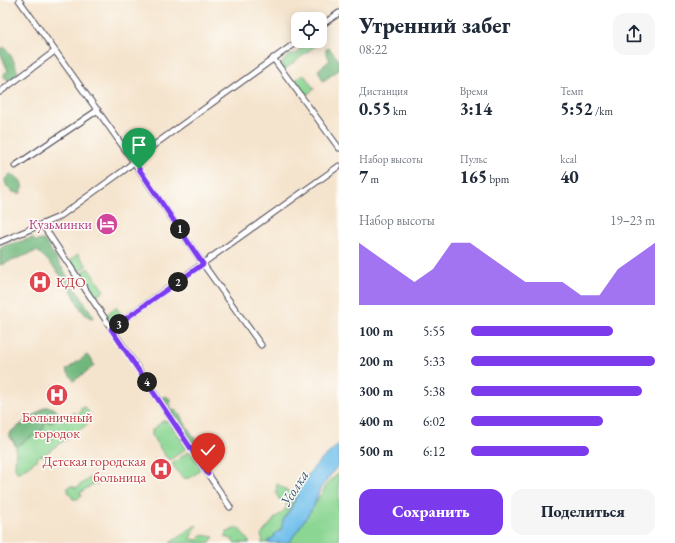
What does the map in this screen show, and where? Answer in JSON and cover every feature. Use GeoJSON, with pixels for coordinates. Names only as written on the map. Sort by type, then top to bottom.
{"type":"FeatureCollection","features":[{"type":"Feature","properties":{"kind":"street"},"geometry":{"type":"LineString","coordinates":[[19,0],[98,110],[203,264],[261,345]]}},
{"type":"Feature","properties":{"kind":"street"},"geometry":{"type":"LineString","coordinates":[[327,21],[339,13]]}},
{"type":"Feature","properties":{"kind":"street"},"geometry":{"type":"LineString","coordinates":[[0,242],[59,216],[291,46]]}},
{"type":"Feature","properties":{"kind":"street"},"geometry":{"type":"LineString","coordinates":[[0,92],[56,51]]}},
{"type":"Feature","properties":{"kind":"street"},"geometry":{"type":"LineString","coordinates":[[273,58],[339,148]]}},
{"type":"Feature","properties":{"kind":"street"},"geometry":{"type":"LineString","coordinates":[[15,166],[98,110]]}},
{"type":"Feature","properties":{"kind":"street"},"geometry":{"type":"LineString","coordinates":[[111,329],[339,166]]}},
{"type":"Feature","properties":{"kind":"street"},"geometry":{"type":"LineString","coordinates":[[42,224],[230,507]]}},
{"type":"Feature","properties":{"kind":"green space"},"geometry":{"type":"Polygon","coordinates":[[[4,47],[13,60],[18,75],[9,80],[3,77],[3,74],[8,71],[0,52],[0,50],[4,47]]]}},
{"type":"Feature","properties":{"kind":"green space"},"geometry":{"type":"Polygon","coordinates":[[[313,48],[284,70],[282,66],[283,61],[293,53],[296,55],[299,49],[313,48]]]}},
{"type":"Feature","properties":{"kind":"green space"},"geometry":{"type":"Polygon","coordinates":[[[329,48],[339,60],[339,70],[323,81],[318,70],[330,60],[326,54],[326,49],[329,48]]]}},
{"type":"Feature","properties":{"kind":"green space"},"geometry":{"type":"Polygon","coordinates":[[[301,76],[305,76],[314,89],[305,96],[294,81],[301,76]]]}},
{"type":"Feature","properties":{"kind":"green space"},"geometry":{"type":"Polygon","coordinates":[[[10,174],[21,181],[21,193],[10,190],[6,185],[5,179],[10,174]]]}},
{"type":"Feature","properties":{"kind":"green space"},"geometry":{"type":"Polygon","coordinates":[[[33,238],[34,241],[44,240],[94,317],[91,318],[84,313],[70,288],[50,263],[37,251],[0,265],[0,249],[3,246],[33,238]]]}},
{"type":"Feature","properties":{"kind":"green space"},"geometry":{"type":"Polygon","coordinates":[[[78,254],[87,266],[76,271],[70,260],[78,254]]]}},
{"type":"Feature","properties":{"kind":"green space"},"geometry":{"type":"Polygon","coordinates":[[[88,268],[104,291],[95,297],[93,297],[80,276],[80,274],[88,268]]]}},
{"type":"Feature","properties":{"kind":"green space"},"geometry":{"type":"Polygon","coordinates":[[[116,307],[123,317],[112,324],[106,315],[116,307]]]}},
{"type":"Feature","properties":{"kind":"green space"},"geometry":{"type":"Polygon","coordinates":[[[87,355],[92,360],[94,366],[74,381],[66,370],[87,355]]]}},
{"type":"Feature","properties":{"kind":"green space"},"geometry":{"type":"Polygon","coordinates":[[[166,396],[170,399],[171,408],[177,411],[195,439],[192,445],[161,398],[166,396]]]}},
{"type":"Feature","properties":{"kind":"green space"},"geometry":{"type":"Polygon","coordinates":[[[45,407],[52,407],[59,413],[64,422],[71,418],[69,415],[74,412],[76,415],[82,411],[80,408],[85,407],[90,414],[88,424],[42,456],[41,455],[37,458],[38,459],[20,472],[17,472],[15,468],[16,447],[9,433],[45,407]]]}},
{"type":"Feature","properties":{"kind":"green space"},"geometry":{"type":"Polygon","coordinates":[[[49,407],[57,411],[59,414],[57,416],[58,418],[52,423],[46,422],[44,429],[17,446],[10,436],[10,433],[45,408],[49,407]]]}},
{"type":"Feature","properties":{"kind":"green space"},"geometry":{"type":"Polygon","coordinates":[[[163,421],[168,421],[170,423],[187,448],[170,460],[166,457],[152,436],[152,430],[163,421]]]}},
{"type":"Feature","properties":{"kind":"green space"},"geometry":{"type":"Polygon","coordinates":[[[189,451],[200,466],[197,473],[189,478],[186,478],[180,475],[172,464],[189,451]]]}},
{"type":"Feature","properties":{"kind":"green space"},"geometry":{"type":"Polygon","coordinates":[[[339,473],[339,543],[289,543],[329,482],[339,473]]]}},
{"type":"Feature","properties":{"kind":"green space"},"geometry":{"type":"Polygon","coordinates":[[[91,477],[98,485],[93,484],[80,493],[82,496],[77,499],[73,499],[68,491],[68,487],[72,486],[76,488],[91,477]]]}},
{"type":"Feature","properties":{"kind":"green space"},"geometry":{"type":"Polygon","coordinates":[[[277,484],[296,496],[283,521],[282,527],[274,537],[269,540],[268,543],[261,543],[263,541],[261,535],[275,518],[286,509],[287,502],[279,499],[276,493],[277,484]]]}},
{"type":"Feature","properties":{"kind":"green space"},"geometry":{"type":"Polygon","coordinates":[[[196,525],[197,526],[190,539],[199,540],[201,535],[214,537],[209,543],[170,543],[196,525]]]}},
{"type":"Feature","properties":{"kind":"green space"},"geometry":{"type":"Polygon","coordinates":[[[238,527],[250,543],[234,543],[232,539],[225,537],[226,533],[238,527]]]}},
{"type":"Feature","properties":{"kind":"water"},"geometry":{"type":"Polygon","coordinates":[[[339,444],[339,464],[320,489],[314,506],[289,543],[268,543],[269,540],[274,537],[275,533],[281,530],[282,523],[307,476],[316,464],[339,444]]]}},
{"type":"Feature","properties":{"kind":"place","name":"Кузьминки"},"geometry":{"type":"Point","coordinates":[107,224]}},
{"type":"Feature","properties":{"kind":"place","name":"КДО"},"geometry":{"type":"Point","coordinates":[40,282]}},
{"type":"Feature","properties":{"kind":"place","name":"Больничный городок"},"geometry":{"type":"Point","coordinates":[57,395]}},
{"type":"Feature","properties":{"kind":"place","name":"Детская городская больница"},"geometry":{"type":"Point","coordinates":[161,469]}},
{"type":"Feature","properties":{"kind":"route"},"geometry":{"type":"LineString","coordinates":[[139,169],[203,264],[111,329],[208,474]]}},
{"type":"Feature","properties":{"kind":"water label","name":"Усолка"},"geometry":{"type":"Point","coordinates":[294,488]}}]}
